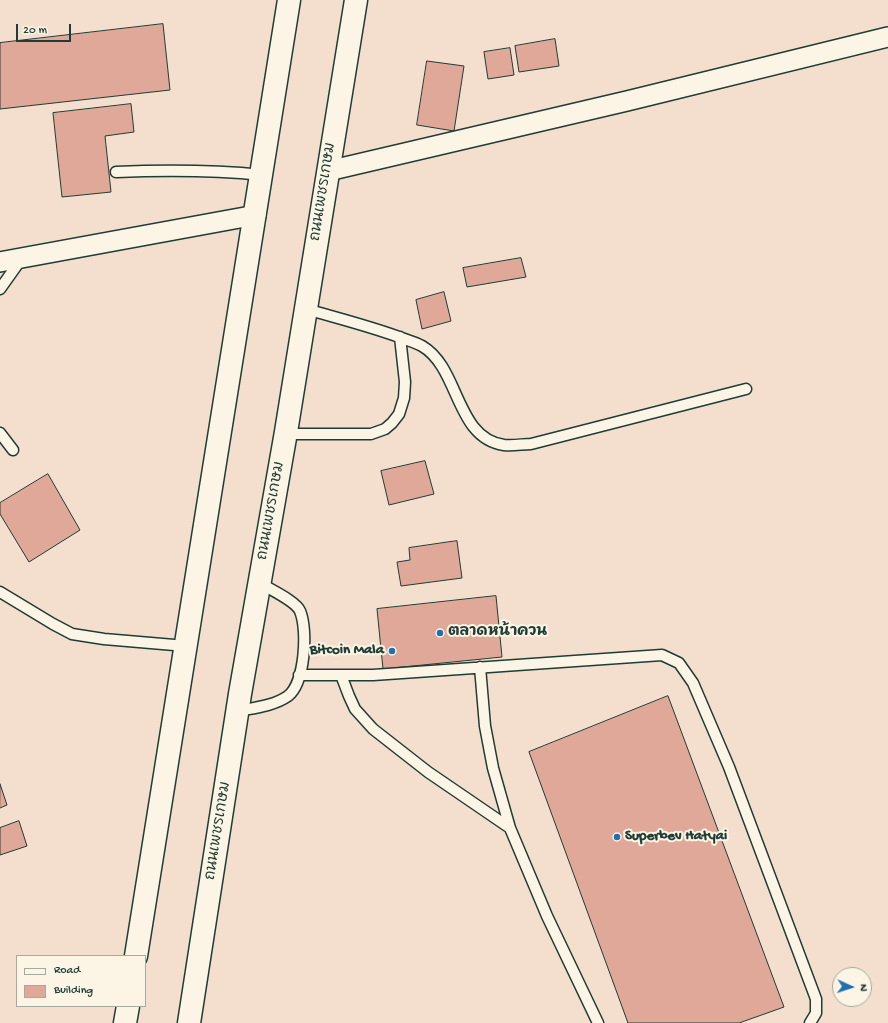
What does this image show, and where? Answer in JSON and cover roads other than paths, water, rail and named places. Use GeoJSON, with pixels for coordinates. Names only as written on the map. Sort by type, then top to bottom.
{"type":"FeatureCollection","features":[{"type":"Feature","properties":{"kind":"highway"},"geometry":{"type":"LineString","coordinates":[[136,955],[256,215],[289,0]]}},
{"type":"Feature","properties":{"kind":"highway","name":"ถนนเพชรเกษม"},"geometry":{"type":"LineString","coordinates":[[189,1023],[238,711],[306,309],[356,0]]}},
{"type":"Feature","properties":{"kind":"highway"},"geometry":{"type":"LineString","coordinates":[[125,1023],[128,1007]]}},
{"type":"Feature","properties":{"kind":"street"},"geometry":{"type":"LineString","coordinates":[[328,171],[627,101],[888,37]]}},
{"type":"Feature","properties":{"kind":"street"},"geometry":{"type":"LineString","coordinates":[[0,262],[256,215]]}},
{"type":"Feature","properties":{"kind":"lane"},"geometry":{"type":"LineString","coordinates":[[116,172],[170,170],[218,171],[262,175]]}},
{"type":"Feature","properties":{"kind":"lane"},"geometry":{"type":"LineString","coordinates":[[0,289],[22,258]]}},
{"type":"Feature","properties":{"kind":"lane"},"geometry":{"type":"LineString","coordinates":[[306,309],[421,345],[432,353],[442,365],[466,417],[487,439],[504,445],[531,444],[746,389]]}},
{"type":"Feature","properties":{"kind":"lane"},"geometry":{"type":"LineString","coordinates":[[285,434],[371,434],[385,429],[399,414],[404,398],[405,382],[400,338]]}},
{"type":"Feature","properties":{"kind":"lane"},"geometry":{"type":"LineString","coordinates":[[0,433],[13,450]]}},
{"type":"Feature","properties":{"kind":"lane"},"geometry":{"type":"LineString","coordinates":[[238,711],[272,703],[287,696],[294,688],[304,654],[304,630],[300,610],[260,583]]}},
{"type":"Feature","properties":{"kind":"lane"},"geometry":{"type":"LineString","coordinates":[[0,592],[72,634],[104,639],[186,646]]}},
{"type":"Feature","properties":{"kind":"lane"},"geometry":{"type":"LineString","coordinates":[[299,675],[373,675],[662,655],[679,663],[693,683],[729,767],[816,999],[816,1013],[810,1023]]}},
{"type":"Feature","properties":{"kind":"lane"},"geometry":{"type":"LineString","coordinates":[[480,667],[485,726],[493,768],[510,828],[547,916],[598,1023]]}},
{"type":"Feature","properties":{"kind":"lane"},"geometry":{"type":"LineString","coordinates":[[341,675],[355,709],[374,729],[428,772],[510,828]]}},
{"type":"Feature","properties":{"kind":"place","name":"ตลาดหน้าควน"},"geometry":{"type":"Point","coordinates":[440,633]}},
{"type":"Feature","properties":{"kind":"place","name":"Bitcoin Mala"},"geometry":{"type":"Point","coordinates":[392,651]}},
{"type":"Feature","properties":{"kind":"place","name":"Superbev Hatyai"},"geometry":{"type":"Point","coordinates":[617,837]}}]}
